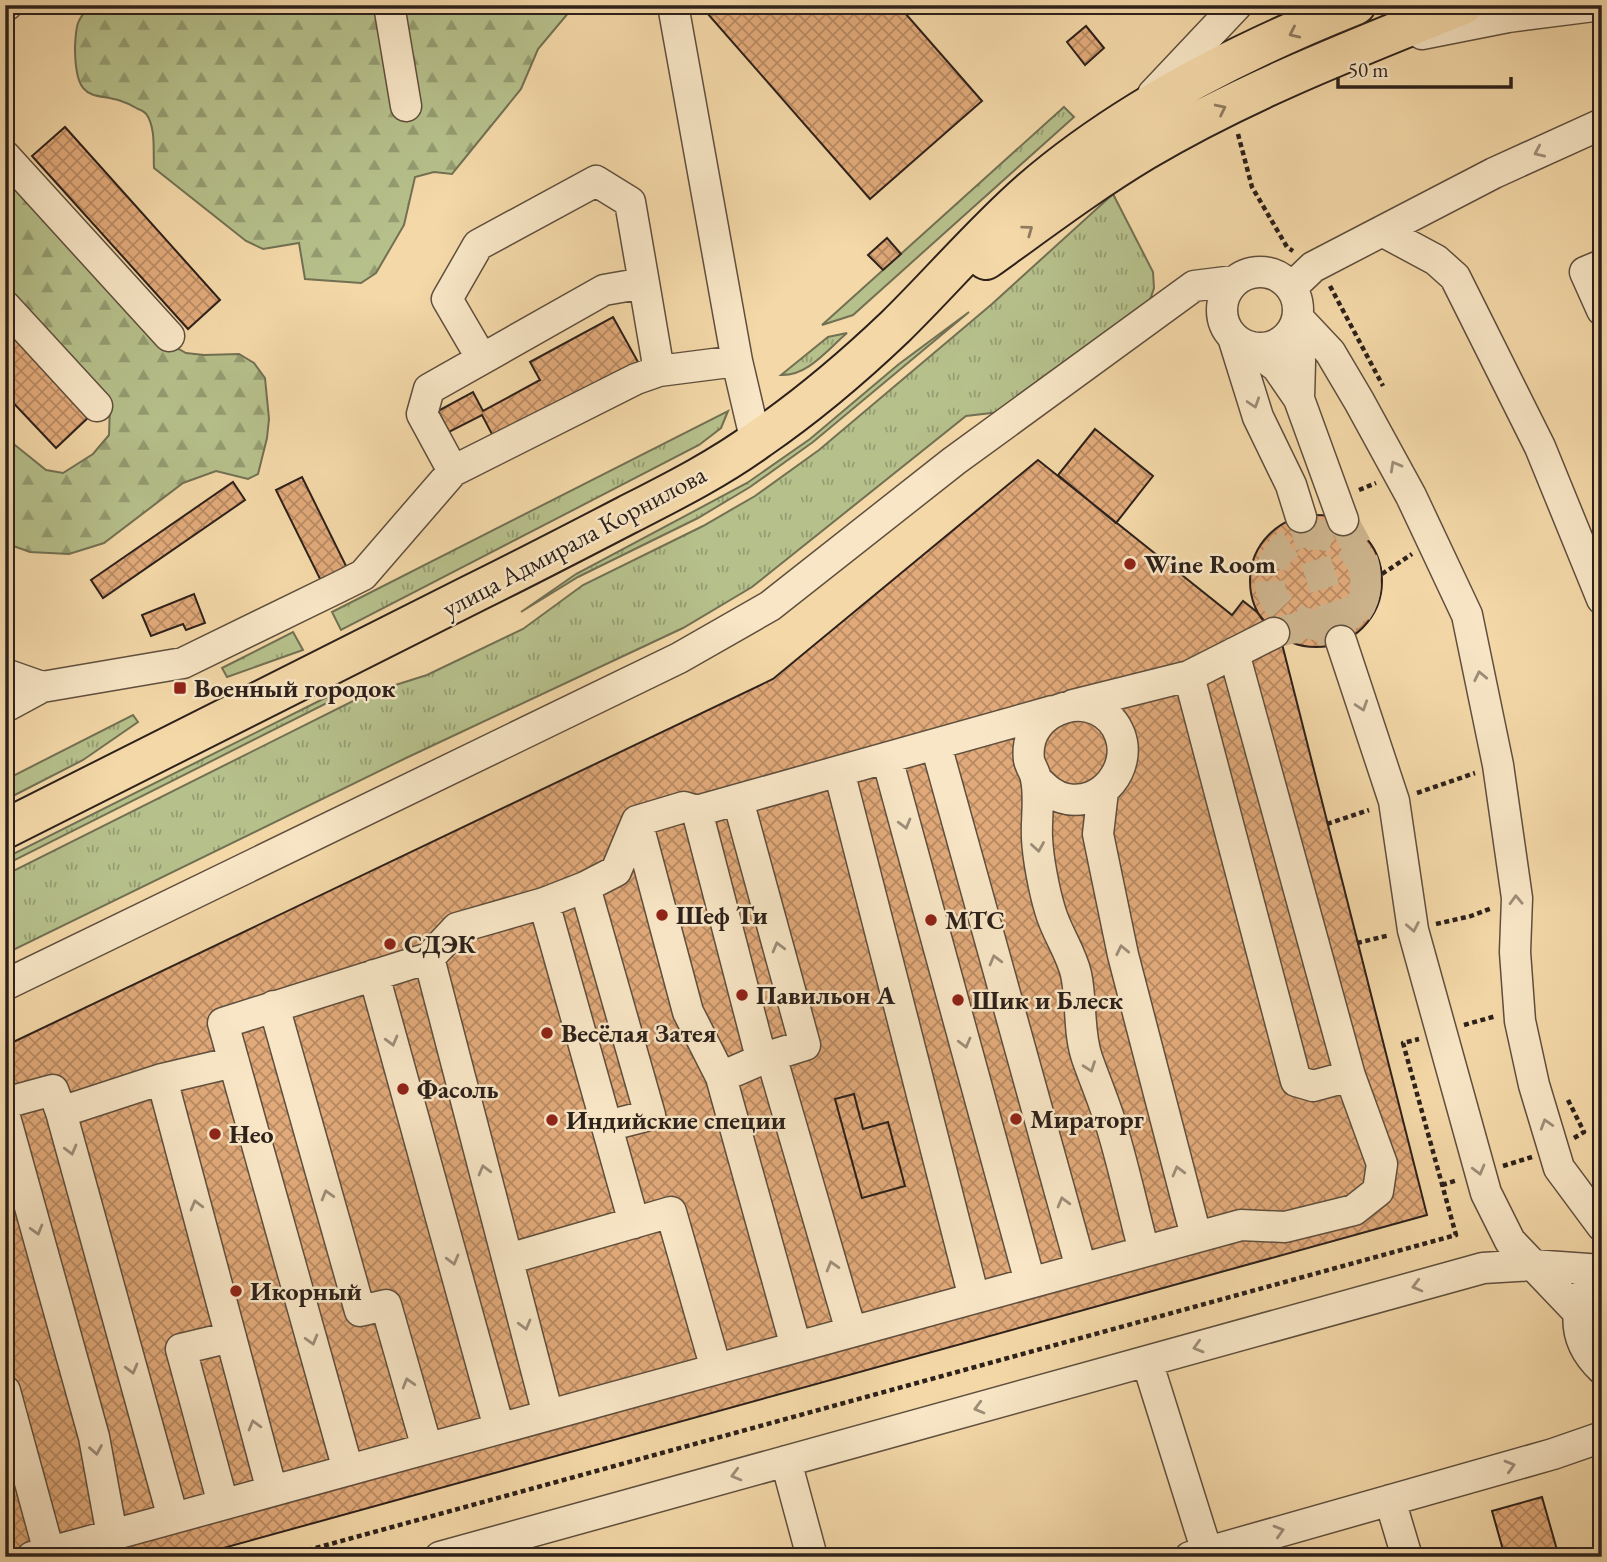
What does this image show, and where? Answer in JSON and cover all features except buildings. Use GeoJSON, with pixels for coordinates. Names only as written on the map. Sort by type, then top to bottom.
{"type":"FeatureCollection","features":[{"type":"Feature","properties":{"kind":"main road","name":"улица Адмирала Корнилова"},"geometry":{"type":"LineString","coordinates":[[5,829],[574,543],[678,489],[756,442],[826,388],[894,327],[987,230],[1075,155],[1133,116],[1243,56],[1356,5]]}},
{"type":"Feature","properties":{"kind":"main road"},"geometry":{"type":"LineString","coordinates":[[894,327],[1100,178],[1211,113],[1289,76],[1463,5]]}},
{"type":"Feature","properties":{"kind":"street"},"geometry":{"type":"LineString","coordinates":[[389,5],[406,106]]}},
{"type":"Feature","properties":{"kind":"street"},"geometry":{"type":"LineString","coordinates":[[673,5],[737,361],[756,442]]}},
{"type":"Feature","properties":{"kind":"street"},"geometry":{"type":"LineString","coordinates":[[1133,116],[1237,5]]}},
{"type":"Feature","properties":{"kind":"street"},"geometry":{"type":"LineString","coordinates":[[1360,47],[1508,17],[1602,5]]}},
{"type":"Feature","properties":{"kind":"street"},"geometry":{"type":"LineString","coordinates":[[1292,287],[1313,267],[1494,173],[1602,124]]}},
{"type":"Feature","properties":{"kind":"street"},"geometry":{"type":"LineString","coordinates":[[5,156],[169,336]]}},
{"type":"Feature","properties":{"kind":"street"},"geometry":{"type":"LineString","coordinates":[[482,359],[447,299],[478,245],[596,181],[630,202],[659,371]]}},
{"type":"Feature","properties":{"kind":"street"},"geometry":{"type":"LineString","coordinates":[[1382,231],[1436,260],[1455,277],[1540,447],[1602,599]]}},
{"type":"Feature","properties":{"kind":"street"},"geometry":{"type":"LineString","coordinates":[[1602,265],[1585,272],[1602,310]]}},
{"type":"Feature","properties":{"kind":"street"},"geometry":{"type":"LineString","coordinates":[[1299,399],[1298,302],[1292,287],[1275,274],[1253,271],[1228,290],[1223,320],[1242,342],[1277,367],[1299,399],[1343,520]]}},
{"type":"Feature","properties":{"kind":"street"},"geometry":{"type":"LineString","coordinates":[[453,471],[422,414],[429,389],[604,290],[644,283]]}},
{"type":"Feature","properties":{"kind":"street"},"geometry":{"type":"LineString","coordinates":[[5,985],[679,658],[769,606],[954,461],[1195,286],[1228,290]]}},
{"type":"Feature","properties":{"kind":"street"},"geometry":{"type":"LineString","coordinates":[[5,306],[97,406]]}},
{"type":"Feature","properties":{"kind":"street"},"geometry":{"type":"LineString","coordinates":[[1242,342],[1271,347],[1289,336],[1298,318]]}},
{"type":"Feature","properties":{"kind":"street"},"geometry":{"type":"LineString","coordinates":[[1298,318],[1330,352],[1359,401],[1411,496],[1467,615],[1498,765],[1517,898],[1515,952],[1520,1021],[1534,1086],[1556,1159],[1579,1194],[1602,1211]]}},
{"type":"Feature","properties":{"kind":"street"},"geometry":{"type":"LineString","coordinates":[[1242,342],[1258,417],[1291,485],[1301,517]]}},
{"type":"Feature","properties":{"kind":"street"},"geometry":{"type":"LineString","coordinates":[[5,707],[42,687],[183,663],[363,575],[453,471],[636,379],[659,371],[737,361]]}},
{"type":"Feature","properties":{"kind":"street"},"geometry":{"type":"LineString","coordinates":[[637,821],[684,807],[697,811],[1063,708],[1189,676],[1274,633]]}},
{"type":"Feature","properties":{"kind":"street"},"geometry":{"type":"LineString","coordinates":[[1341,641],[1394,801],[1413,930],[1486,1193],[1510,1241],[1578,1312]]}},
{"type":"Feature","properties":{"kind":"street"},"geometry":{"type":"LineString","coordinates":[[5,1391],[12,1439],[41,1554],[1196,1236],[1241,1225],[1285,1227],[1353,1210],[1378,1191],[1381,1164],[1350,1076],[1234,653]]}},
{"type":"Feature","properties":{"kind":"street"},"geometry":{"type":"LineString","coordinates":[[5,674],[42,687]]}},
{"type":"Feature","properties":{"kind":"street"},"geometry":{"type":"LineString","coordinates":[[1189,676],[1296,1081],[1313,1086],[1350,1076]]}},
{"type":"Feature","properties":{"kind":"street"},"geometry":{"type":"LineString","coordinates":[[1120,734],[1157,685]]}},
{"type":"Feature","properties":{"kind":"street"},"geometry":{"type":"LineString","coordinates":[[981,733],[1008,740],[1033,770],[1050,792],[1067,799],[1086,799],[1103,791],[1117,776],[1123,755],[1120,734],[1109,718],[1092,708],[1063,708],[1038,723],[1030,741],[1033,770],[1037,840],[1050,911],[1076,973],[1086,1054],[1111,1126],[1144,1251]]}},
{"type":"Feature","properties":{"kind":"street"},"geometry":{"type":"LineString","coordinates":[[936,745],[1081,1268]]}},
{"type":"Feature","properties":{"kind":"street"},"geometry":{"type":"LineString","coordinates":[[887,758],[1030,1282]]}},
{"type":"Feature","properties":{"kind":"street"},"geometry":{"type":"LineString","coordinates":[[839,771],[974,1298]]}},
{"type":"Feature","properties":{"kind":"street"},"geometry":{"type":"LineString","coordinates":[[1103,791],[1098,834],[1122,956],[1196,1236]]}},
{"type":"Feature","properties":{"kind":"street"},"geometry":{"type":"LineString","coordinates":[[721,1077],[767,1057],[805,1045],[738,800]]}},
{"type":"Feature","properties":{"kind":"street"},"geometry":{"type":"LineString","coordinates":[[697,811],[758,1046],[774,1066],[851,1331]]}},
{"type":"Feature","properties":{"kind":"street"},"geometry":{"type":"LineString","coordinates":[[348,1470],[223,1023],[429,958],[457,928],[544,903],[585,887],[616,871],[637,821]]}},
{"type":"Feature","properties":{"kind":"street"},"geometry":{"type":"LineString","coordinates":[[637,821],[688,1012],[721,1077],[796,1347]]}},
{"type":"Feature","properties":{"kind":"street"},"geometry":{"type":"LineString","coordinates":[[585,887],[650,1115],[607,1126]]}},
{"type":"Feature","properties":{"kind":"street"},"geometry":{"type":"LineString","coordinates":[[544,903],[634,1223]]}},
{"type":"Feature","properties":{"kind":"street"},"geometry":{"type":"LineString","coordinates":[[429,958],[548,1415]]}},
{"type":"Feature","properties":{"kind":"street"},"geometry":{"type":"LineString","coordinates":[[374,975],[499,1428]]}},
{"type":"Feature","properties":{"kind":"street"},"geometry":{"type":"LineString","coordinates":[[274,1006],[360,1311],[386,1305],[427,1448]]}},
{"type":"Feature","properties":{"kind":"street"},"geometry":{"type":"LineString","coordinates":[[61,1112],[162,1079],[234,1062]]}},
{"type":"Feature","properties":{"kind":"street"},"geometry":{"type":"LineString","coordinates":[[162,1079],[272,1491]]}},
{"type":"Feature","properties":{"kind":"street"},"geometry":{"type":"LineString","coordinates":[[5,1103],[53,1090],[173,1518]]}},
{"type":"Feature","properties":{"kind":"street"},"geometry":{"type":"LineString","coordinates":[[5,1118],[94,1437],[112,1535]]}},
{"type":"Feature","properties":{"kind":"street"},"geometry":{"type":"LineString","coordinates":[[1556,1159],[1602,1226]]}},
{"type":"Feature","properties":{"kind":"street"},"geometry":{"type":"LineString","coordinates":[[508,1259],[671,1212],[716,1368]]}},
{"type":"Feature","properties":{"kind":"street"},"geometry":{"type":"LineString","coordinates":[[440,1557],[1483,1268],[1531,1265],[1602,1272]]}},
{"type":"Feature","properties":{"kind":"street"},"geometry":{"type":"LineString","coordinates":[[1602,1272],[1591,1283],[1578,1312],[1582,1344],[1596,1364],[1602,1391]]}},
{"type":"Feature","properties":{"kind":"street"},"geometry":{"type":"LineString","coordinates":[[223,1504],[181,1349],[231,1337]]}},
{"type":"Feature","properties":{"kind":"street"},"geometry":{"type":"LineString","coordinates":[[1147,1361],[1199,1554],[1553,1454],[1602,1437]]}},
{"type":"Feature","properties":{"kind":"street"},"geometry":{"type":"LineString","coordinates":[[786,1461],[813,1557]]}},
{"type":"Feature","properties":{"kind":"street"},"geometry":{"type":"LineString","coordinates":[[1390,1500],[1406,1557]]}},
{"type":"Feature","properties":{"kind":"path"},"geometry":{"type":"LineString","coordinates":[[1225,136],[1237,131],[1252,187],[1287,247],[1313,267],[1335,291],[1384,388]]}},
{"type":"Feature","properties":{"kind":"path"},"geometry":{"type":"LineString","coordinates":[[1326,824],[1498,765]]}},
{"type":"Feature","properties":{"kind":"path"},"geometry":{"type":"LineString","coordinates":[[1357,943],[1471,916],[1517,898]]}},
{"type":"Feature","properties":{"kind":"path"},"geometry":{"type":"LineString","coordinates":[[283,1557],[1456,1235],[1404,1043],[1500,1014],[1519,1003]]}},
{"type":"Feature","properties":{"kind":"path"},"geometry":{"type":"LineString","coordinates":[[1442,1185],[1480,1174],[1556,1159],[1584,1132],[1565,1095]]}},
{"type":"Feature","properties":{"kind":"green space"},"geometry":{"type":"Polygon","coordinates":[[[92,5],[575,5],[538,49],[521,89],[452,174],[434,172],[415,177],[404,225],[376,273],[361,283],[305,279],[299,243],[263,249],[246,241],[154,168],[153,134],[146,114],[125,102],[93,94],[85,90],[80,82],[76,68],[77,28],[80,19],[92,5]]]}},
{"type":"Feature","properties":{"kind":"green space"},"geometry":{"type":"Polygon","coordinates":[[[1064,107],[1074,117],[853,315],[822,325],[1064,107]]]}},
{"type":"Feature","properties":{"kind":"green space"},"geometry":{"type":"Polygon","coordinates":[[[5,171],[154,335],[186,353],[239,354],[254,363],[265,378],[269,419],[258,474],[248,479],[216,471],[183,483],[104,543],[69,554],[30,552],[5,543],[5,437],[46,470],[63,473],[93,454],[109,435],[110,406],[5,292],[5,171]]]}},
{"type":"Feature","properties":{"kind":"green space"},"geometry":{"type":"Polygon","coordinates":[[[1113,194],[1153,272],[1154,288],[1150,300],[1000,412],[966,416],[752,587],[683,628],[406,758],[5,954],[5,875],[367,694],[427,675],[523,629],[583,585],[703,526],[755,496],[819,450],[992,304],[1113,194]]]}},
{"type":"Feature","properties":{"kind":"green space"},"geometry":{"type":"Polygon","coordinates":[[[969,312],[813,442],[750,487],[698,518],[578,577],[521,612],[576,574],[747,483],[810,439],[899,364],[969,312]]]}},
{"type":"Feature","properties":{"kind":"green space"},"geometry":{"type":"Polygon","coordinates":[[[847,333],[809,366],[791,374],[781,375],[828,337],[847,333]]]}},
{"type":"Feature","properties":{"kind":"green space"},"geometry":{"type":"Polygon","coordinates":[[[728,411],[721,428],[699,445],[341,630],[332,612],[728,411]]]}},
{"type":"Feature","properties":{"kind":"green space"},"geometry":{"type":"Polygon","coordinates":[[[293,632],[303,650],[227,677],[222,668],[293,632]]]}},
{"type":"Feature","properties":{"kind":"green space"},"geometry":{"type":"Polygon","coordinates":[[[327,697],[329,702],[5,865],[5,858],[327,697]]]}},
{"type":"Feature","properties":{"kind":"green space"},"geometry":{"type":"Polygon","coordinates":[[[133,715],[138,722],[83,760],[5,800],[5,780],[133,715]]]}},
{"type":"Feature","properties":{"kind":"tunnel"},"geometry":{"type":"LineString","coordinates":[[1302,517],[1341,640]]}},
{"type":"Feature","properties":{"kind":"tunnel"},"geometry":{"type":"LineString","coordinates":[[1274,633],[1297,628],[1332,629],[1350,619],[1361,605],[1366,589],[1365,573],[1358,557],[1347,544],[1331,537],[1306,536],[1285,547],[1270,572],[1271,590],[1279,605],[1293,617],[1309,624],[1327,625],[1344,619],[1358,604],[1363,591],[1364,586],[1365,582],[1366,577],[1361,556],[1343,520]]}},
{"type":"Feature","properties":{"kind":"place","name":"Wine Room"},"geometry":{"type":"Point","coordinates":[1130,564]}},
{"type":"Feature","properties":{"kind":"place","name":"Военный городок"},"geometry":{"type":"Point","coordinates":[180,688]}},
{"type":"Feature","properties":{"kind":"place","name":"Шеф Ти"},"geometry":{"type":"Point","coordinates":[662,915]}},
{"type":"Feature","properties":{"kind":"place","name":"МТС"},"geometry":{"type":"Point","coordinates":[931,920]}},
{"type":"Feature","properties":{"kind":"place","name":"СДЭК"},"geometry":{"type":"Point","coordinates":[390,944]}},
{"type":"Feature","properties":{"kind":"place","name":"Павильон А"},"geometry":{"type":"Point","coordinates":[742,995]}},
{"type":"Feature","properties":{"kind":"place","name":"Шик и Блеск"},"geometry":{"type":"Point","coordinates":[958,1000]}},
{"type":"Feature","properties":{"kind":"place","name":"Весёлая Затея"},"geometry":{"type":"Point","coordinates":[547,1033]}},
{"type":"Feature","properties":{"kind":"place","name":"Фасоль"},"geometry":{"type":"Point","coordinates":[403,1089]}},
{"type":"Feature","properties":{"kind":"place","name":"Мираторг"},"geometry":{"type":"Point","coordinates":[1016,1119]}},
{"type":"Feature","properties":{"kind":"place","name":"Индийские специи"},"geometry":{"type":"Point","coordinates":[552,1120]}},
{"type":"Feature","properties":{"kind":"place","name":"Нео"},"geometry":{"type":"Point","coordinates":[215,1134]}},
{"type":"Feature","properties":{"kind":"place","name":"Икорный"},"geometry":{"type":"Point","coordinates":[236,1291]}}]}
